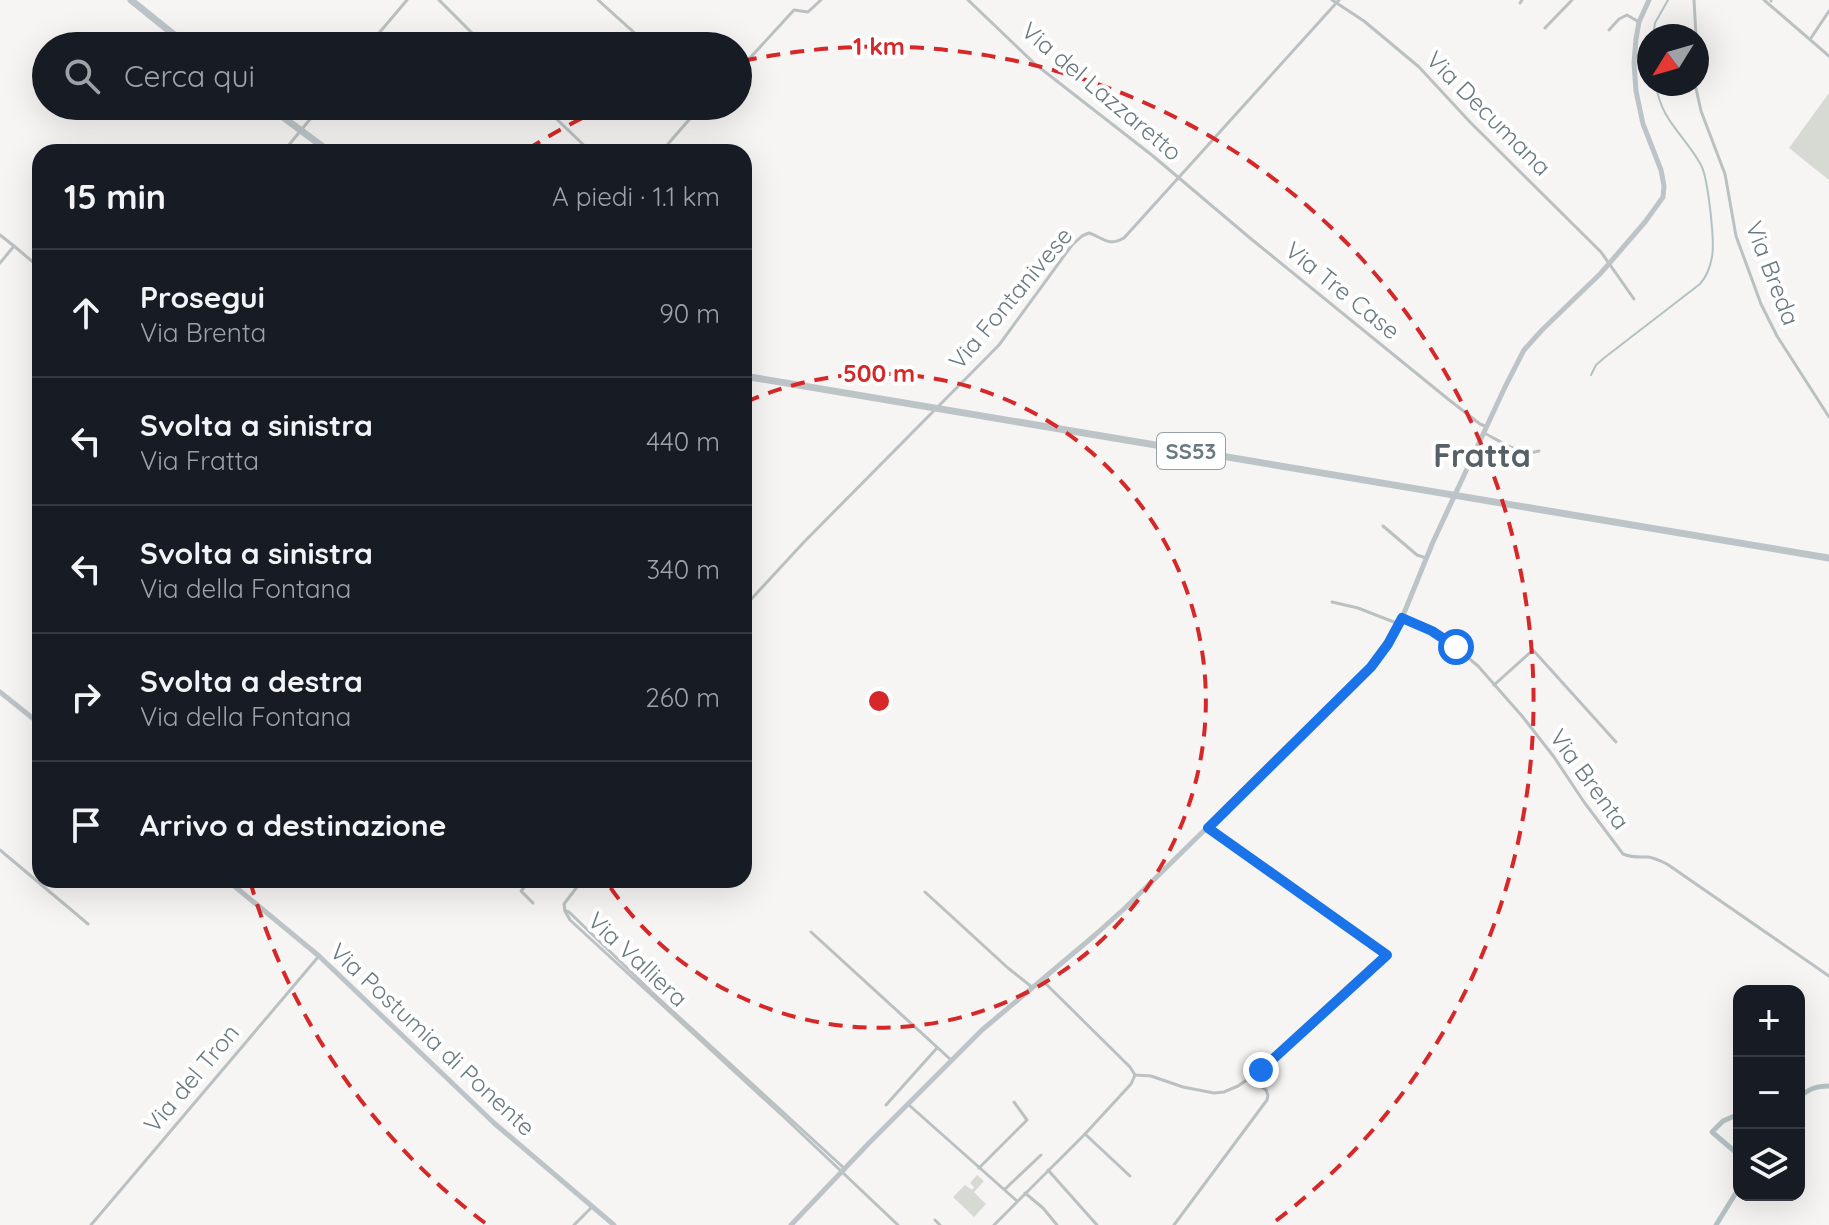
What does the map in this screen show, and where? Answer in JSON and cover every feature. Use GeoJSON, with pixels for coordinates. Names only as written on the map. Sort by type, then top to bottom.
{"type":"FeatureCollection","features":[{"type":"Feature","properties":{"kind":"highway"},"geometry":{"type":"LineString","coordinates":[[131,0],[171,32]]}},
{"type":"Feature","properties":{"kind":"highway"},"geometry":{"type":"LineString","coordinates":[[287,120],[319,144]]}},
{"type":"Feature","properties":{"kind":"highway","name":"SS53"},"geometry":{"type":"LineString","coordinates":[[752,377],[1829,558]]}},
{"type":"Feature","properties":{"kind":"main road"},"geometry":{"type":"LineString","coordinates":[[791,1225],[982,1030],[1095,935],[1208,828],[1371,667],[1388,644],[1524,350],[1609,264],[1663,197],[1661,170],[1643,124],[1634,63],[1639,22],[1649,0]]}},
{"type":"Feature","properties":{"kind":"main road"},"geometry":{"type":"LineString","coordinates":[[0,692],[32,718]]}},
{"type":"Feature","properties":{"kind":"main road","name":"Via Postumia di Ponente"},"geometry":{"type":"LineString","coordinates":[[237,888],[319,956],[494,1123],[614,1225]]}},
{"type":"Feature","properties":{"kind":"street"},"geometry":{"type":"LineString","coordinates":[[380,32],[407,0]]}},
{"type":"Feature","properties":{"kind":"street"},"geometry":{"type":"LineString","coordinates":[[439,0],[471,32]]}},
{"type":"Feature","properties":{"kind":"street"},"geometry":{"type":"LineString","coordinates":[[598,0],[633,32]]}},
{"type":"Feature","properties":{"kind":"street"},"geometry":{"type":"LineString","coordinates":[[752,56],[794,10],[808,12],[821,0]]}},
{"type":"Feature","properties":{"kind":"street","name":"Via del Lazzaretto"},"geometry":{"type":"LineString","coordinates":[[968,0],[1035,64],[1178,178]]}},
{"type":"Feature","properties":{"kind":"street"},"geometry":{"type":"LineString","coordinates":[[1545,28],[1572,0]]}},
{"type":"Feature","properties":{"kind":"street"},"geometry":{"type":"LineString","coordinates":[[1694,0],[1695,24]]}},
{"type":"Feature","properties":{"kind":"street"},"geometry":{"type":"LineString","coordinates":[[1764,0],[1770,1],[1829,56]]}},
{"type":"Feature","properties":{"kind":"street","name":"Via Fontanivese"},"geometry":{"type":"LineString","coordinates":[[752,598],[999,345],[1072,245],[1089,233],[1105,242],[1115,243],[1124,238],[1336,1]]}},
{"type":"Feature","properties":{"kind":"street","name":"Via Decumana"},"geometry":{"type":"LineString","coordinates":[[1336,1],[1419,67],[1601,252],[1634,299]]}},
{"type":"Feature","properties":{"kind":"street"},"geometry":{"type":"LineString","coordinates":[[1810,39],[1829,11]]}},
{"type":"Feature","properties":{"kind":"street"},"geometry":{"type":"LineString","coordinates":[[1609,30],[1627,15],[1639,22]]}},
{"type":"Feature","properties":{"kind":"street","name":"Via Breda"},"geometry":{"type":"LineString","coordinates":[[1698,96],[1725,174],[1734,229],[1761,304],[1777,336],[1829,417]]}},
{"type":"Feature","properties":{"kind":"street"},"geometry":{"type":"LineString","coordinates":[[290,144],[310,120]]}},
{"type":"Feature","properties":{"kind":"street"},"geometry":{"type":"LineString","coordinates":[[558,120],[583,144]]}},
{"type":"Feature","properties":{"kind":"street"},"geometry":{"type":"LineString","coordinates":[[668,144],[689,120]]}},
{"type":"Feature","properties":{"kind":"street","name":"Via Tre Case"},"geometry":{"type":"LineString","coordinates":[[1178,178],[1485,430],[1520,452],[1530,454],[1539,451]]}},
{"type":"Feature","properties":{"kind":"street"},"geometry":{"type":"LineString","coordinates":[[0,235],[32,261]]}},
{"type":"Feature","properties":{"kind":"street"},"geometry":{"type":"LineString","coordinates":[[0,263],[14,246]]}},
{"type":"Feature","properties":{"kind":"street"},"geometry":{"type":"LineString","coordinates":[[1383,526],[1406,547],[1426,558]]}},
{"type":"Feature","properties":{"kind":"street","name":"Via Brenta"},"geometry":{"type":"LineString","coordinates":[[1332,602],[1432,631],[1446,639],[1478,666],[1554,757],[1623,854],[1633,858],[1655,858],[1667,864],[1829,976]]}},
{"type":"Feature","properties":{"kind":"street","name":"Via Brenta"},"geometry":{"type":"LineString","coordinates":[[1494,685],[1533,650],[1616,742]]}},
{"type":"Feature","properties":{"kind":"street"},"geometry":{"type":"LineString","coordinates":[[1135,1075],[1151,1076],[1214,1093],[1224,1092],[1251,1079],[1387,955],[1208,828]]}},
{"type":"Feature","properties":{"kind":"street"},"geometry":{"type":"LineString","coordinates":[[0,850],[32,877]]}},
{"type":"Feature","properties":{"kind":"street"},"geometry":{"type":"LineString","coordinates":[[45,888],[88,924]]}},
{"type":"Feature","properties":{"kind":"street"},"geometry":{"type":"LineString","coordinates":[[524,888],[521,891],[533,903]]}},
{"type":"Feature","properties":{"kind":"street","name":"Via Valliera"},"geometry":{"type":"LineString","coordinates":[[576,888],[564,904],[565,911],[898,1225]]}},
{"type":"Feature","properties":{"kind":"street"},"geometry":{"type":"LineString","coordinates":[[925,892],[1032,987]]}},
{"type":"Feature","properties":{"kind":"street"},"geometry":{"type":"LineString","coordinates":[[811,932],[952,1060]]}},
{"type":"Feature","properties":{"kind":"street","name":"Via del Tron"},"geometry":{"type":"LineString","coordinates":[[91,1225],[319,956]]}},
{"type":"Feature","properties":{"kind":"street"},"geometry":{"type":"LineString","coordinates":[[1042,980],[1135,1075]]}},
{"type":"Feature","properties":{"kind":"street"},"geometry":{"type":"LineString","coordinates":[[886,1105],[938,1048]]}},
{"type":"Feature","properties":{"kind":"street"},"geometry":{"type":"LineString","coordinates":[[994,1225],[1085,1134],[1131,1084],[1135,1075]]}},
{"type":"Feature","properties":{"kind":"street"},"geometry":{"type":"LineString","coordinates":[[1174,1225],[1267,1100],[1266,1090],[1251,1079]]}},
{"type":"Feature","properties":{"kind":"street"},"geometry":{"type":"LineString","coordinates":[[979,1168],[1027,1120],[1014,1102]]}},
{"type":"Feature","properties":{"kind":"street"},"geometry":{"type":"LineString","coordinates":[[909,1105],[1017,1201]]}},
{"type":"Feature","properties":{"kind":"street"},"geometry":{"type":"LineString","coordinates":[[1085,1134],[1130,1176]]}},
{"type":"Feature","properties":{"kind":"street"},"geometry":{"type":"LineString","coordinates":[[1005,1189],[1041,1155]]}},
{"type":"Feature","properties":{"kind":"street"},"geometry":{"type":"LineString","coordinates":[[1048,1170],[1097,1225]]}},
{"type":"Feature","properties":{"kind":"street"},"geometry":{"type":"LineString","coordinates":[[1025,1193],[1057,1225]]}},
{"type":"Feature","properties":{"kind":"street"},"geometry":{"type":"LineString","coordinates":[[574,1225],[592,1207]]}},
{"type":"Feature","properties":{"kind":"street"},"geometry":{"type":"LineString","coordinates":[[935,1220],[940,1225]]}},
{"type":"Feature","properties":{"kind":"shaded area"},"geometry":{"type":"Polygon","coordinates":[[[1829,93],[1829,180],[1789,148],[1829,93]]]}},
{"type":"Feature","properties":{"kind":"shaded area"},"geometry":{"type":"Polygon","coordinates":[[[977,1175],[984,1181],[974,1192],[986,1204],[974,1217],[953,1197],[965,1185],[972,1190],[974,1187],[970,1183],[977,1175]]]}},
{"type":"Feature","properties":{"kind":"waterway"},"geometry":{"type":"LineString","coordinates":[[1655,24],[1668,0]]}},
{"type":"Feature","properties":{"kind":"waterway"},"geometry":{"type":"LineString","coordinates":[[1591,375],[1604,358],[1700,284],[1711,261],[1712,224],[1704,172],[1695,154],[1668,118],[1658,96]]}},
{"type":"Feature","properties":{"kind":"waterway"},"geometry":{"type":"LineString","coordinates":[[1805,1093],[1829,1086]]}},
{"type":"Feature","properties":{"kind":"waterway"},"geometry":{"type":"LineString","coordinates":[[1733,1117],[1712,1132],[1733,1150]]}},
{"type":"Feature","properties":{"kind":"waterway"},"geometry":{"type":"LineString","coordinates":[[1716,1225],[1733,1198]]}},
{"type":"Feature","properties":{"kind":"district","name":"Fratta"},"geometry":{"type":"Point","coordinates":[1482,455]}},
{"type":"Feature","properties":{"kind":"route"},"geometry":{"type":"LineString","coordinates":[[1261,1070],[1387,955],[1208,828],[1371,667],[1402,618],[1432,631],[1456,647]]}}]}
